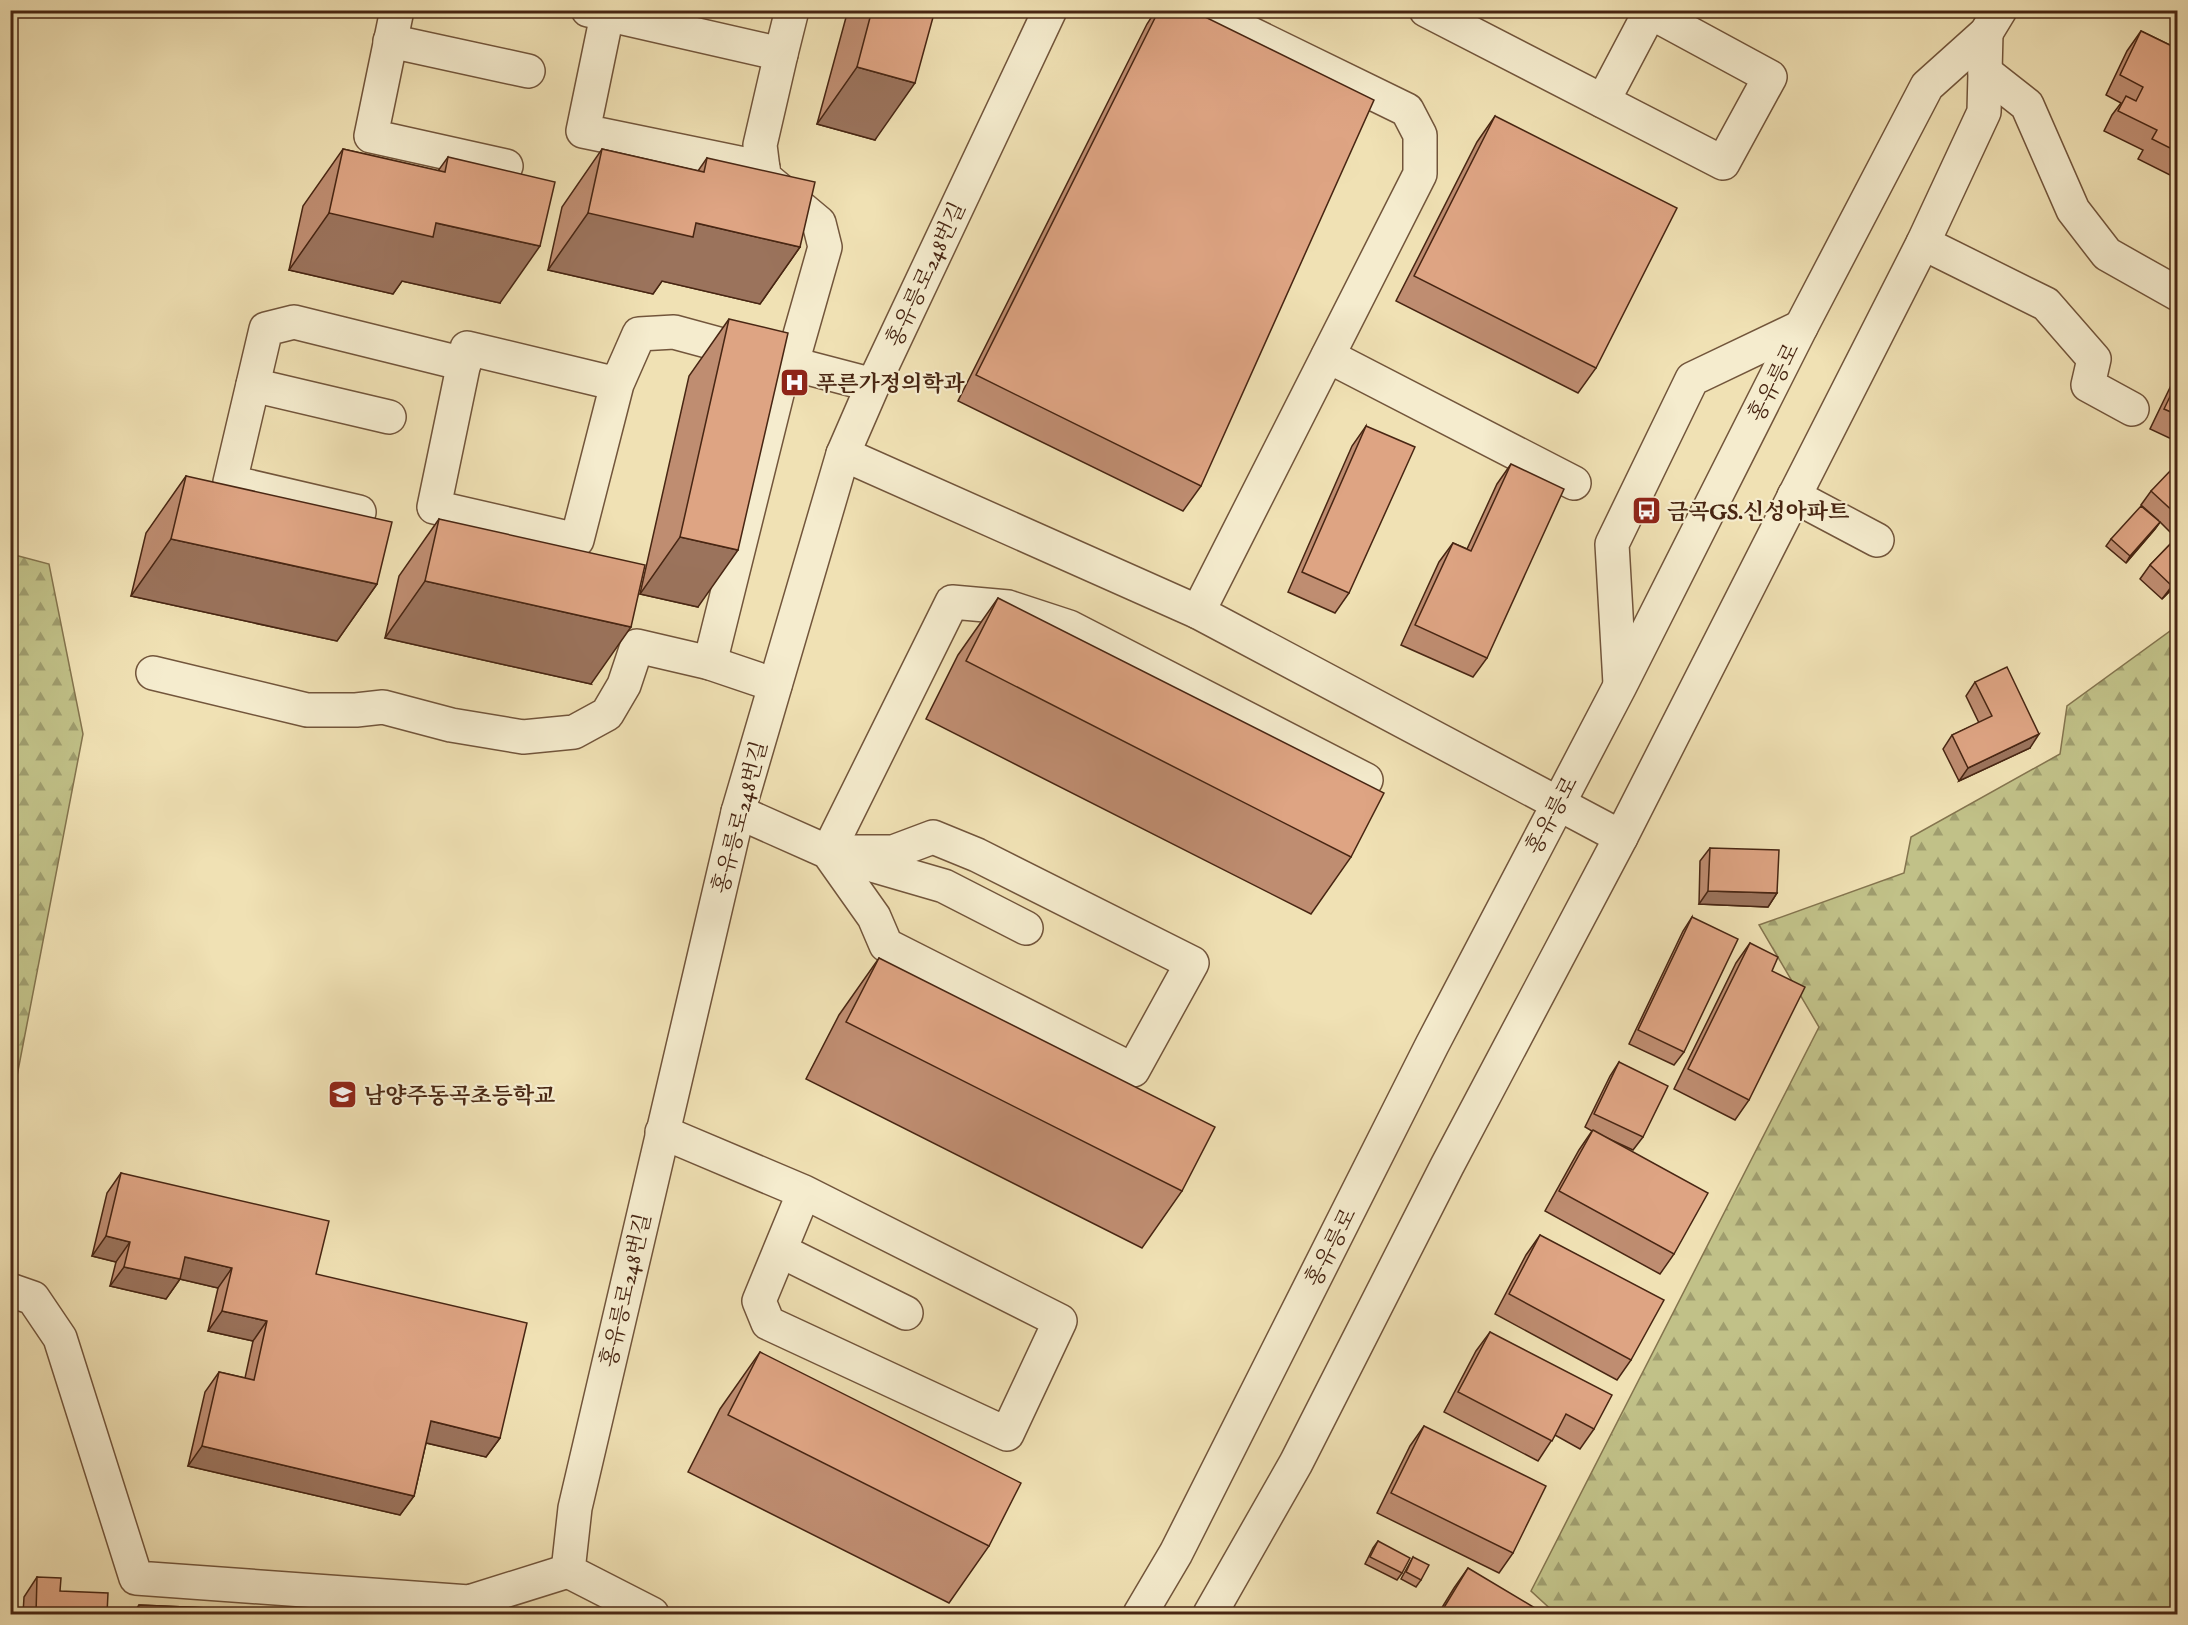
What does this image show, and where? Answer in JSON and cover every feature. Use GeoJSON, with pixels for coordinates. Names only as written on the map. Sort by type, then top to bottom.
{"type":"FeatureCollection","features":[{"type":"Feature","properties":{"kind":"street"},"geometry":{"type":"LineString","coordinates":[[710,663],[788,362],[825,247],[819,223],[764,177],[760,145],[792,10]]}},
{"type":"Feature","properties":{"kind":"street","name":"홍유릉로248번길"},"geometry":{"type":"LineString","coordinates":[[568,1571],[575,1508],[738,812],[843,454],[873,385],[1050,10]]}},
{"type":"Feature","properties":{"kind":"street"},"geometry":{"type":"LineString","coordinates":[[1198,612],[1420,174],[1420,135],[1407,110],[1202,10]]}},
{"type":"Feature","properties":{"kind":"street"},"geometry":{"type":"LineString","coordinates":[[1426,10],[1723,163],[1770,77],[1651,11],[1603,101]]}},
{"type":"Feature","properties":{"kind":"street"},"geometry":{"type":"LineString","coordinates":[[763,168],[583,131],[597,13],[781,54]]}},
{"type":"Feature","properties":{"kind":"street","name":"홍유릉로"},"geometry":{"type":"LineString","coordinates":[[1210,1614],[1296,1463],[1447,1166],[1621,837],[1923,243],[1984,112],[1985,72],[1993,22]]}},
{"type":"Feature","properties":{"kind":"street","name":"홍유릉로"},"geometry":{"type":"LineString","coordinates":[[1140,1614],[1176,1553],[1421,1066],[1620,686],[1801,327],[1927,86],[1993,22]]}},
{"type":"Feature","properties":{"kind":"street"},"geometry":{"type":"LineString","coordinates":[[506,166],[371,136],[394,26],[528,71]]}},
{"type":"Feature","properties":{"kind":"street"},"geometry":{"type":"LineString","coordinates":[[1985,72],[2027,105],[2073,210],[2106,254],[2178,294]]}},
{"type":"Feature","properties":{"kind":"street"},"geometry":{"type":"LineString","coordinates":[[1923,243],[2046,304],[2094,359],[2088,385],[2132,409]]}},
{"type":"Feature","properties":{"kind":"street"},"geometry":{"type":"LineString","coordinates":[[360,512],[230,482],[266,329],[294,322],[464,364]]}},
{"type":"Feature","properties":{"kind":"street"},"geometry":{"type":"LineString","coordinates":[[1620,686],[1612,544],[1692,378],[1801,327]]}},
{"type":"Feature","properties":{"kind":"street"},"geometry":{"type":"LineString","coordinates":[[617,384],[467,348],[434,507],[577,540],[617,384],[639,334],[674,332],[873,385]]}},
{"type":"Feature","properties":{"kind":"street"},"geometry":{"type":"LineString","coordinates":[[1328,356],[1574,483]]}},
{"type":"Feature","properties":{"kind":"street"},"geometry":{"type":"LineString","coordinates":[[253,385],[389,417]]}},
{"type":"Feature","properties":{"kind":"street"},"geometry":{"type":"LineString","coordinates":[[843,454],[1198,612],[1621,837]]}},
{"type":"Feature","properties":{"kind":"street"},"geometry":{"type":"LineString","coordinates":[[1794,496],[1877,540]]}},
{"type":"Feature","properties":{"kind":"street"},"geometry":{"type":"LineString","coordinates":[[828,852],[952,602],[1008,607],[1069,627],[1366,780]]}},
{"type":"Feature","properties":{"kind":"street"},"geometry":{"type":"LineString","coordinates":[[153,674],[307,710],[356,710],[383,707],[451,725],[522,737],[574,732],[607,714],[624,685],[637,646],[710,663],[774,685]]}},
{"type":"Feature","properties":{"kind":"street"},"geometry":{"type":"LineString","coordinates":[[738,812],[828,852],[944,886],[1026,928]]}},
{"type":"Feature","properties":{"kind":"street"},"geometry":{"type":"LineString","coordinates":[[933,837],[977,855],[1192,963],[1133,1070],[886,945],[874,917],[828,852],[893,852],[933,837]]}},
{"type":"Feature","properties":{"kind":"street"},"geometry":{"type":"LineString","coordinates":[[662,1132],[804,1191],[1060,1321],[1006,1434],[768,1323],[759,1301],[804,1191]]}},
{"type":"Feature","properties":{"kind":"street"},"geometry":{"type":"LineString","coordinates":[[781,1251],[906,1313]]}},
{"type":"Feature","properties":{"kind":"street"},"geometry":{"type":"LineString","coordinates":[[10,1290],[33,1298],[60,1338],[136,1578],[466,1608],[568,1571],[652,1614]]}},
{"type":"Feature","properties":{"kind":"green space"},"geometry":{"type":"Polygon","coordinates":[[[11,554],[49,564],[83,734],[11,1107],[11,554]]]}},
{"type":"Feature","properties":{"kind":"green space"},"geometry":{"type":"Polygon","coordinates":[[[2177,626],[2177,1614],[1556,1614],[1531,1591],[1819,1027],[1759,925],[1904,873],[1911,837],[2060,754],[2067,706],[2177,626]]]}},
{"type":"Feature","properties":{"kind":"building"},"geometry":{"type":"Polygon","coordinates":[[[872,10],[935,10],[915,83],[857,67],[872,10]]]}},
{"type":"Feature","properties":{"kind":"building"},"geometry":{"type":"Polygon","coordinates":[[[1159,10],[1191,10],[1374,100],[1201,486],[976,375],[1159,10]]]}},
{"type":"Feature","properties":{"kind":"building"},"geometry":{"type":"Polygon","coordinates":[[[2141,31],[2178,49],[2178,152],[2152,139],[2157,130],[2118,111],[2126,96],[2136,101],[2143,87],[2120,75],[2141,31]]]}},
{"type":"Feature","properties":{"kind":"building"},"geometry":{"type":"Polygon","coordinates":[[[1495,116],[1677,208],[1596,368],[1414,276],[1495,116]]]}},
{"type":"Feature","properties":{"kind":"building"},"geometry":{"type":"Polygon","coordinates":[[[343,149],[445,172],[448,157],[555,182],[540,246],[436,223],[433,237],[329,213],[343,149]]]}},
{"type":"Feature","properties":{"kind":"building"},"geometry":{"type":"Polygon","coordinates":[[[602,149],[704,172],[707,158],[815,182],[800,247],[696,223],[693,237],[588,213],[602,149]]]}},
{"type":"Feature","properties":{"kind":"building"},"geometry":{"type":"Polygon","coordinates":[[[729,319],[788,333],[738,550],[680,537],[729,319]]]}},
{"type":"Feature","properties":{"kind":"building"},"geometry":{"type":"Polygon","coordinates":[[[2178,380],[2178,415],[2164,409],[2178,380]]]}},
{"type":"Feature","properties":{"kind":"building"},"geometry":{"type":"Polygon","coordinates":[[[1366,426],[1415,447],[1349,593],[1302,572],[1366,426]]]}},
{"type":"Feature","properties":{"kind":"building"},"geometry":{"type":"Polygon","coordinates":[[[1511,464],[1564,489],[1487,658],[1415,625],[1453,543],[1471,551],[1511,464]]]}},
{"type":"Feature","properties":{"kind":"building"},"geometry":{"type":"Polygon","coordinates":[[[2171,470],[2178,476],[2178,516],[2151,491],[2171,470]]]}},
{"type":"Feature","properties":{"kind":"building"},"geometry":{"type":"Polygon","coordinates":[[[186,476],[392,522],[377,584],[171,539],[186,476]]]}},
{"type":"Feature","properties":{"kind":"building"},"geometry":{"type":"Polygon","coordinates":[[[2141,506],[2160,522],[2130,556],[2111,539],[2141,506]]]}},
{"type":"Feature","properties":{"kind":"building"},"geometry":{"type":"Polygon","coordinates":[[[439,519],[645,565],[631,627],[425,581],[439,519]]]}},
{"type":"Feature","properties":{"kind":"building"},"geometry":{"type":"Polygon","coordinates":[[[2178,536],[2178,579],[2172,586],[2150,565],[2178,536]]]}},
{"type":"Feature","properties":{"kind":"building"},"geometry":{"type":"Polygon","coordinates":[[[998,598],[1384,793],[1351,857],[966,661],[998,598]]]}},
{"type":"Feature","properties":{"kind":"building"},"geometry":{"type":"Polygon","coordinates":[[[2007,667],[2039,734],[1968,768],[1952,735],[1992,716],[1975,682],[2007,667]]]}},
{"type":"Feature","properties":{"kind":"building"},"geometry":{"type":"Polygon","coordinates":[[[1710,848],[1779,850],[1777,893],[1708,891],[1710,848]]]}},
{"type":"Feature","properties":{"kind":"building"},"geometry":{"type":"Polygon","coordinates":[[[1692,917],[1738,939],[1684,1052],[1638,1030],[1692,917]]]}},
{"type":"Feature","properties":{"kind":"building"},"geometry":{"type":"Polygon","coordinates":[[[1750,943],[1778,957],[1772,971],[1805,987],[1749,1100],[1688,1069],[1750,943]]]}},
{"type":"Feature","properties":{"kind":"building"},"geometry":{"type":"Polygon","coordinates":[[[879,958],[1215,1127],[1182,1191],[846,1022],[879,958]]]}},
{"type":"Feature","properties":{"kind":"building"},"geometry":{"type":"Polygon","coordinates":[[[1619,1062],[1668,1086],[1643,1137],[1594,1114],[1619,1062]]]}},
{"type":"Feature","properties":{"kind":"building"},"geometry":{"type":"Polygon","coordinates":[[[1593,1130],[1708,1193],[1674,1254],[1559,1191],[1593,1130]]]}},
{"type":"Feature","properties":{"kind":"building"},"geometry":{"type":"Polygon","coordinates":[[[121,1173],[329,1221],[316,1274],[527,1323],[500,1438],[431,1421],[414,1496],[202,1446],[219,1372],[254,1380],[267,1321],[222,1311],[232,1268],[185,1257],[180,1279],[124,1267],[130,1242],[106,1236],[121,1173]]]}},
{"type":"Feature","properties":{"kind":"building"},"geometry":{"type":"Polygon","coordinates":[[[1540,1235],[1664,1300],[1631,1360],[1509,1294],[1540,1235]]]}},
{"type":"Feature","properties":{"kind":"building"},"geometry":{"type":"Polygon","coordinates":[[[1490,1332],[1612,1395],[1594,1429],[1566,1414],[1552,1441],[1458,1392],[1490,1332]]]}},
{"type":"Feature","properties":{"kind":"building"},"geometry":{"type":"Polygon","coordinates":[[[760,1352],[1021,1483],[989,1546],[728,1415],[760,1352]]]}},
{"type":"Feature","properties":{"kind":"building"},"geometry":{"type":"Polygon","coordinates":[[[1424,1426],[1546,1486],[1513,1553],[1391,1493],[1424,1426]]]}},
{"type":"Feature","properties":{"kind":"building"},"geometry":{"type":"Polygon","coordinates":[[[1378,1541],[1410,1558],[1402,1573],[1370,1557],[1378,1541]]]}},
{"type":"Feature","properties":{"kind":"building"},"geometry":{"type":"Polygon","coordinates":[[[1413,1557],[1429,1565],[1421,1580],[1406,1572],[1413,1557]]]}},
{"type":"Feature","properties":{"kind":"building"},"geometry":{"type":"Polygon","coordinates":[[[1468,1568],[1535,1608],[1531,1614],[1440,1614],[1468,1568]]]}},
{"type":"Feature","properties":{"kind":"building"},"geometry":{"type":"Polygon","coordinates":[[[37,1577],[61,1578],[60,1591],[108,1593],[107,1614],[36,1614],[37,1577]]]}},
{"type":"Feature","properties":{"kind":"building"},"geometry":{"type":"Polygon","coordinates":[[[139,1605],[354,1614],[138,1614],[139,1605]]]}},
{"type":"Feature","properties":{"kind":"place","name":"푸른가정의학과"},"geometry":{"type":"Point","coordinates":[795,383]}},
{"type":"Feature","properties":{"kind":"place","name":"금곡GS.신성아파트"},"geometry":{"type":"Point","coordinates":[1646,511]}},
{"type":"Feature","properties":{"kind":"place","name":"남양주동곡초등학교"},"geometry":{"type":"Point","coordinates":[343,1095]}}]}
